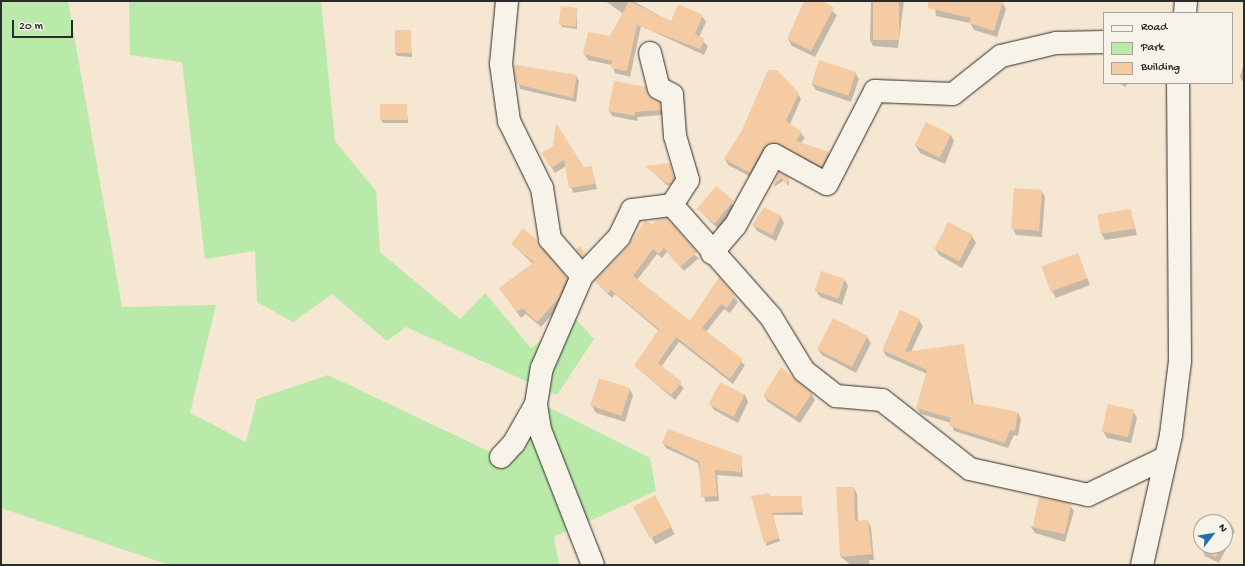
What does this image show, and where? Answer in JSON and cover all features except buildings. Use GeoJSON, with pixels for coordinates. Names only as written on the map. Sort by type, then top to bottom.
{"type":"FeatureCollection","features":[{"type":"Feature","properties":{"kind":"street"},"geometry":{"type":"LineString","coordinates":[[507,1],[501,64],[510,121],[542,188],[550,239],[582,276]]}},
{"type":"Feature","properties":{"kind":"street"},"geometry":{"type":"LineString","coordinates":[[1185,12],[1186,1]]}},
{"type":"Feature","properties":{"kind":"street"},"geometry":{"type":"LineString","coordinates":[[712,253],[735,226],[774,156],[827,184],[875,92],[953,94],[1002,56],[1056,43],[1103,42]]}},
{"type":"Feature","properties":{"kind":"street"},"geometry":{"type":"LineString","coordinates":[[650,53],[659,88],[672,95],[675,136],[688,180],[672,205]]}},
{"type":"Feature","properties":{"kind":"street"},"geometry":{"type":"LineString","coordinates":[[1142,565],[1165,458],[1180,362],[1178,84]]}},
{"type":"Feature","properties":{"kind":"street"},"geometry":{"type":"LineString","coordinates":[[593,565],[540,430],[536,404],[542,368],[582,276],[619,236],[632,210],[672,205]]}},
{"type":"Feature","properties":{"kind":"street"},"geometry":{"type":"LineString","coordinates":[[672,205],[712,253],[771,317],[804,371],[836,396],[882,400],[970,469],[1088,495],[1165,458]]}},
{"type":"Feature","properties":{"kind":"street"},"geometry":{"type":"LineString","coordinates":[[501,457],[514,443],[536,404]]}},
{"type":"Feature","properties":{"kind":"green space"},"geometry":{"type":"Polygon","coordinates":[[[1,1],[68,1],[122,307],[216,305],[190,413],[246,442],[257,399],[328,375],[507,460],[540,403],[650,458],[656,491],[554,537],[559,565],[169,565],[1,508],[1,1]]]}},
{"type":"Feature","properties":{"kind":"green space"},"geometry":{"type":"Polygon","coordinates":[[[129,1],[321,1],[335,141],[376,191],[380,252],[460,319],[485,293],[531,348],[574,317],[594,339],[557,395],[406,327],[387,341],[332,294],[293,322],[257,302],[255,251],[205,259],[182,62],[130,55],[129,1]]]}}]}
